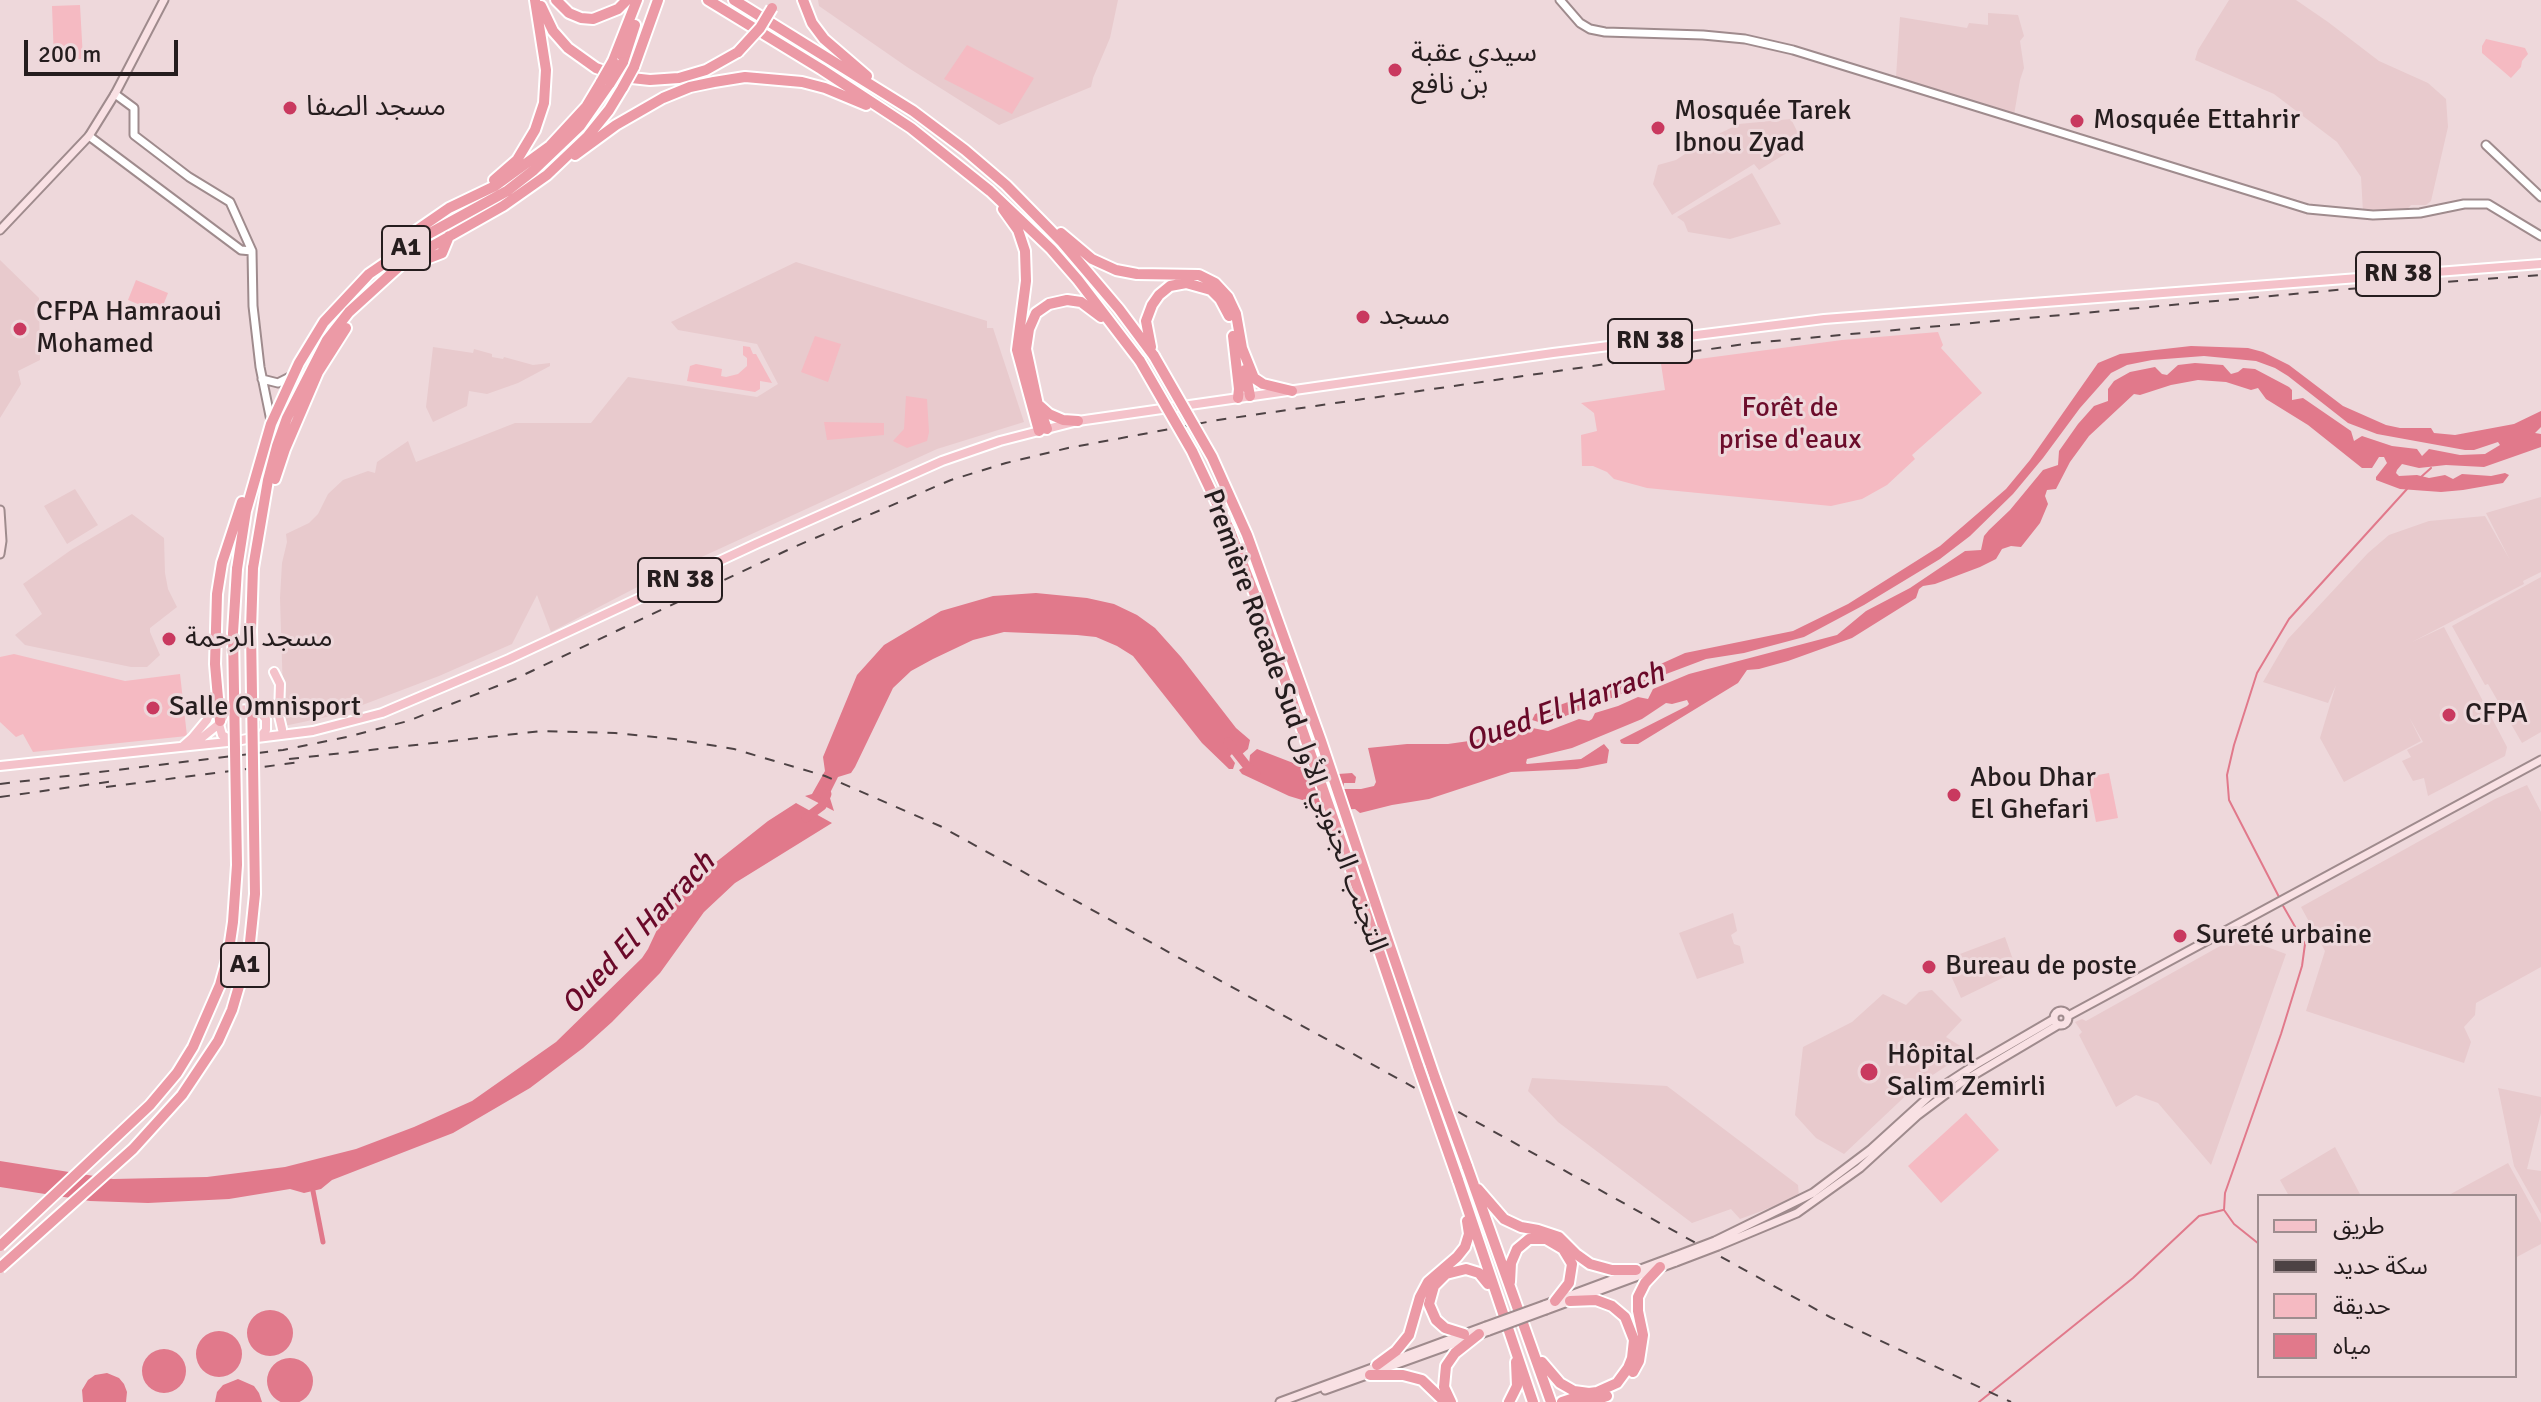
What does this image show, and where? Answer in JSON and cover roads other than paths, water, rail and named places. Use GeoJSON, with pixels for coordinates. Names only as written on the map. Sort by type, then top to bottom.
{"type":"FeatureCollection","features":[{"type":"Feature","properties":{"kind":"highway"},"geometry":{"type":"LineString","coordinates":[[537,0],[553,31],[568,48],[596,68],[622,77],[650,80],[679,78],[706,70],[738,52],[760,28],[774,4]]}},
{"type":"Feature","properties":{"kind":"highway"},"geometry":{"type":"LineString","coordinates":[[369,274],[407,237],[476,193],[517,160],[535,130],[544,103],[546,70],[537,0]]}},
{"type":"Feature","properties":{"kind":"highway"},"geometry":{"type":"LineString","coordinates":[[556,0],[569,13],[593,19],[618,9],[627,0]]}},
{"type":"Feature","properties":{"kind":"highway"},"geometry":{"type":"LineString","coordinates":[[623,63],[637,0]]}},
{"type":"Feature","properties":{"kind":"highway","name":"A1"},"geometry":{"type":"LineString","coordinates":[[0,1268],[133,1149],[182,1095],[202,1068],[232,1010],[249,952],[255,894],[253,568],[264,502],[287,418],[319,361],[327,340],[349,312],[376,286],[404,262],[503,206],[547,175],[588,136],[623,87],[623,63],[643,0]]}},
{"type":"Feature","properties":{"kind":"highway","name":"A1"},"geometry":{"type":"LineString","coordinates":[[0,1246],[150,1105],[177,1073],[193,1047],[220,985],[233,922],[237,865],[233,625],[237,569],[246,511],[259,464],[271,424],[292,376],[324,322],[369,274],[423,237],[507,191],[580,126],[606,83],[623,63],[658,0]]}},
{"type":"Feature","properties":{"kind":"highway","name":"Première Rocade Sud التجنب الجنوبي الأول"},"geometry":{"type":"LineString","coordinates":[[708,0],[911,128],[990,191],[1051,249],[1140,361],[1192,451],[1235,542],[1371,927],[1533,1402]]}},
{"type":"Feature","properties":{"kind":"highway","name":"Première Rocade Sud التجنب الجنوبي الأول"},"geometry":{"type":"LineString","coordinates":[[734,0],[913,111],[965,150],[1006,185],[1072,253],[1154,356],[1212,457],[1247,535],[1551,1402]]}},
{"type":"Feature","properties":{"kind":"highway"},"geometry":{"type":"LineString","coordinates":[[744,0],[795,39]]}},
{"type":"Feature","properties":{"kind":"highway"},"geometry":{"type":"LineString","coordinates":[[803,0],[812,23],[824,39],[847,61],[913,111]]}},
{"type":"Feature","properties":{"kind":"highway"},"geometry":{"type":"LineString","coordinates":[[547,175],[616,125],[663,98],[690,87],[745,77],[777,78],[825,88],[911,128]]}},
{"type":"Feature","properties":{"kind":"highway"},"geometry":{"type":"LineString","coordinates":[[449,208],[495,186],[550,146],[606,83]]}},
{"type":"Feature","properties":{"kind":"highway"},"geometry":{"type":"LineString","coordinates":[[1006,185],[1092,259],[1116,270],[1137,274],[1199,275],[1215,283],[1228,297],[1236,314],[1250,396]]}},
{"type":"Feature","properties":{"kind":"highway"},"geometry":{"type":"LineString","coordinates":[[990,191],[1018,230],[1025,251],[1026,281],[1017,350],[1043,430]]}},
{"type":"Feature","properties":{"kind":"highway"},"geometry":{"type":"LineString","coordinates":[[1154,356],[1146,321],[1159,295],[1170,286],[1186,283],[1211,290],[1227,311],[1233,329],[1238,398]]}},
{"type":"Feature","properties":{"kind":"highway"},"geometry":{"type":"LineString","coordinates":[[1043,430],[1026,349],[1029,329],[1036,313],[1049,304],[1067,300],[1081,302],[1095,310],[1140,361]]}},
{"type":"Feature","properties":{"kind":"highway"},"geometry":{"type":"LineString","coordinates":[[1242,348],[1250,373],[1258,382],[1292,391]]}},
{"type":"Feature","properties":{"kind":"highway"},"geometry":{"type":"LineString","coordinates":[[1038,405],[1063,420],[1078,421]]}},
{"type":"Feature","properties":{"kind":"highway"},"geometry":{"type":"LineString","coordinates":[[220,722],[215,609],[222,563],[249,481],[259,464]]}},
{"type":"Feature","properties":{"kind":"highway"},"geometry":{"type":"LineString","coordinates":[[1377,1365],[1398,1349],[1411,1330],[1420,1297],[1428,1282],[1465,1247],[1468,1227],[1458,1180]]}},
{"type":"Feature","properties":{"kind":"highway"},"geometry":{"type":"LineString","coordinates":[[1473,1184],[1504,1219],[1559,1237],[1576,1254],[1599,1267],[1636,1270]]}},
{"type":"Feature","properties":{"kind":"highway"},"geometry":{"type":"LineString","coordinates":[[1511,1292],[1511,1263],[1517,1249],[1529,1239],[1546,1239],[1563,1249],[1572,1264],[1569,1283],[1555,1301]]}},
{"type":"Feature","properties":{"kind":"highway"},"geometry":{"type":"LineString","coordinates":[[1562,1402],[1607,1396],[1633,1372],[1639,1361],[1643,1335],[1638,1297],[1645,1283],[1660,1267]]}},
{"type":"Feature","properties":{"kind":"highway"},"geometry":{"type":"LineString","coordinates":[[1464,1334],[1442,1326],[1432,1312],[1430,1297],[1439,1279],[1453,1271],[1476,1271],[1485,1279],[1497,1300]]}},
{"type":"Feature","properties":{"kind":"highway"},"geometry":{"type":"LineString","coordinates":[[1531,1343],[1553,1378],[1574,1391],[1608,1389],[1623,1376],[1634,1349],[1632,1331],[1625,1317],[1612,1306],[1596,1300],[1570,1301]]}},
{"type":"Feature","properties":{"kind":"highway"},"geometry":{"type":"LineString","coordinates":[[1451,1402],[1444,1387],[1446,1366],[1455,1353],[1485,1330]]}},
{"type":"Feature","properties":{"kind":"highway"},"geometry":{"type":"LineString","coordinates":[[1509,1402],[1517,1382],[1515,1348]]}},
{"type":"Feature","properties":{"kind":"highway"},"geometry":{"type":"LineString","coordinates":[[1370,1375],[1403,1375],[1422,1380],[1445,1402]]}},
{"type":"Feature","properties":{"kind":"main road"},"geometry":{"type":"LineString","coordinates":[[0,230],[89,136],[115,94],[164,0]]}},
{"type":"Feature","properties":{"kind":"main road","name":"RN 38"},"geometry":{"type":"LineString","coordinates":[[257,738],[313,731],[359,720],[412,701],[931,465],[1000,441],[1078,421],[1553,353],[1824,319],[2541,264]]}},
{"type":"Feature","properties":{"kind":"main road"},"geometry":{"type":"LineString","coordinates":[[0,510],[0,554]]}},
{"type":"Feature","properties":{"kind":"main road"},"geometry":{"type":"LineString","coordinates":[[274,672],[280,684],[279,716],[282,729]]}},
{"type":"Feature","properties":{"kind":"main road"},"geometry":{"type":"LineString","coordinates":[[186,747],[207,720],[217,687]]}},
{"type":"Feature","properties":{"kind":"main road"},"geometry":{"type":"LineString","coordinates":[[0,766],[186,747],[257,738],[266,730],[266,719],[256,710],[225,713],[220,722],[186,747]]}},
{"type":"Feature","properties":{"kind":"main road","name":"RN 38"},"geometry":{"type":"LineString","coordinates":[[266,719],[282,729],[313,731]]}},
{"type":"Feature","properties":{"kind":"main road"},"geometry":{"type":"LineString","coordinates":[[220,722],[222,735],[237,741]]}},
{"type":"Feature","properties":{"kind":"main road"},"geometry":{"type":"LineString","coordinates":[[1293,1402],[1545,1307],[1570,1301],[1717,1243],[1813,1193],[1870,1150],[1935,1091],[1975,1065],[2056,1022],[2059,1012],[2068,1016],[2541,760]]}},
{"type":"Feature","properties":{"kind":"main road"},"geometry":{"type":"LineString","coordinates":[[1545,1307],[1636,1270],[1674,1260]]}},
{"type":"Feature","properties":{"kind":"main road"},"geometry":{"type":"LineString","coordinates":[[1280,1402],[1464,1334],[1485,1330]]}},
{"type":"Feature","properties":{"kind":"street"},"geometry":{"type":"LineString","coordinates":[[1560,0],[1580,23],[1590,29],[1745,39],[1793,50],[2308,209],[2373,215],[2420,213],[2464,204],[2488,204],[2541,236]]}},
{"type":"Feature","properties":{"kind":"street"},"geometry":{"type":"LineString","coordinates":[[115,94],[134,108],[134,135],[189,177],[230,202],[252,251],[253,306],[271,424]]}},
{"type":"Feature","properties":{"kind":"street"},"geometry":{"type":"LineString","coordinates":[[89,136],[241,250],[252,251]]}},
{"type":"Feature","properties":{"kind":"street"},"geometry":{"type":"LineString","coordinates":[[2486,145],[2541,197]]}},
{"type":"Feature","properties":{"kind":"street"},"geometry":{"type":"LineString","coordinates":[[262,379],[278,383],[292,376]]}},
{"type":"Feature","properties":{"kind":"water"},"geometry":{"type":"Polygon","coordinates":[[[2191,346],[2248,348],[2263,352],[2289,365],[2343,406],[2400,428],[2431,428],[2434,433],[2455,435],[2514,424],[2541,411],[2541,427],[2535,433],[2541,434],[2541,447],[2484,467],[2446,465],[2419,468],[2402,464],[2396,473],[2399,476],[2429,478],[2445,475],[2453,479],[2462,474],[2491,476],[2505,473],[2509,475],[2503,483],[2441,492],[2400,489],[2376,480],[2387,463],[2384,457],[2379,457],[2372,468],[2362,468],[2308,425],[2266,399],[2258,388],[2251,390],[2226,382],[2198,380],[2134,394],[2089,436],[2056,489],[2047,490],[2045,496],[2048,504],[2040,523],[2021,547],[2002,549],[1996,559],[1980,567],[1923,586],[1916,598],[1852,638],[1788,661],[1747,670],[1738,683],[1638,744],[1624,744],[1620,740],[1687,706],[1687,700],[1666,703],[1642,719],[1572,748],[1527,759],[1526,763],[1581,759],[1604,744],[1609,750],[1607,763],[1577,769],[1511,772],[1429,799],[1360,813],[1355,809],[1335,810],[1289,796],[1239,770],[1249,764],[1250,755],[1257,749],[1301,766],[1338,774],[1352,773],[1356,777],[1355,783],[1344,783],[1343,789],[1361,789],[1374,786],[1376,782],[1368,748],[1476,740],[1522,726],[1548,731],[1579,719],[1589,721],[1595,713],[1638,697],[1648,699],[1653,689],[1689,674],[1837,635],[1866,611],[1910,588],[1965,551],[1981,550],[1984,536],[1989,530],[2043,470],[2058,465],[2059,451],[2078,424],[2094,406],[2108,401],[2108,389],[2114,381],[2130,372],[2155,367],[2167,375],[2178,365],[2195,363],[2223,365],[2231,374],[2243,368],[2255,369],[2289,387],[2292,400],[2303,398],[2351,431],[2354,441],[2362,436],[2392,446],[2417,449],[2422,456],[2429,449],[2460,455],[2485,454],[2500,445],[2498,442],[2465,450],[2377,434],[2348,423],[2288,376],[2256,361],[2204,356],[2127,365],[2111,373],[2013,494],[1970,536],[1940,559],[1864,605],[1804,637],[1744,653],[1706,659],[1545,724],[1532,720],[1535,714],[1612,686],[1685,653],[1793,631],[1848,604],[1940,546],[2006,489],[2098,363],[2120,354],[2191,346]]]}},
{"type":"Feature","properties":{"kind":"water"},"geometry":{"type":"Polygon","coordinates":[[[1036,593],[1114,604],[1155,628],[1236,728],[1250,740],[1248,749],[1241,755],[1235,751],[1230,756],[1235,763],[1233,769],[1229,769],[1202,743],[1133,656],[1117,646],[1096,637],[1004,632],[973,640],[933,659],[911,671],[893,688],[855,767],[851,773],[838,777],[829,795],[834,811],[805,796],[812,794],[825,771],[823,757],[857,675],[884,645],[941,611],[993,596],[1036,593]]]}},
{"type":"Feature","properties":{"kind":"water"},"geometry":{"type":"Polygon","coordinates":[[[796,803],[832,823],[735,883],[704,912],[660,973],[583,1048],[530,1088],[453,1133],[332,1180],[321,1189],[304,1193],[290,1189],[229,1199],[148,1203],[90,1201],[0,1187],[0,1161],[113,1179],[207,1177],[285,1167],[356,1149],[472,1101],[556,1042],[642,958],[663,917],[701,874],[796,803]]]}},
{"type":"Feature","properties":{"kind":"water"},"geometry":{"type":"Polygon","coordinates":[[[270,1310],[287,1316],[293,1333],[287,1350],[270,1356],[253,1350],[247,1333],[253,1316],[270,1310]]]}},
{"type":"Feature","properties":{"kind":"water"},"geometry":{"type":"Polygon","coordinates":[[[219,1331],[228,1332],[235,1338],[241,1345],[241,1363],[235,1370],[228,1376],[219,1377],[210,1376],[203,1370],[197,1363],[196,1354],[197,1345],[203,1338],[210,1332],[219,1331]]]}},
{"type":"Feature","properties":{"kind":"water"},"geometry":{"type":"Polygon","coordinates":[[[164,1349],[180,1355],[186,1371],[180,1387],[164,1393],[148,1387],[142,1371],[148,1355],[164,1349]]]}},
{"type":"Feature","properties":{"kind":"water"},"geometry":{"type":"Polygon","coordinates":[[[281,1360],[299,1360],[311,1372],[311,1390],[299,1402],[281,1402],[269,1390],[269,1372],[281,1360]]]}},
{"type":"Feature","properties":{"kind":"water"},"geometry":{"type":"Polygon","coordinates":[[[107,1373],[124,1384],[126,1402],[83,1402],[82,1390],[88,1380],[107,1373]]]}},
{"type":"Feature","properties":{"kind":"water"},"geometry":{"type":"Polygon","coordinates":[[[238,1379],[254,1386],[262,1402],[215,1402],[217,1392],[223,1385],[238,1379]]]}},
{"type":"Feature","properties":{"kind":"waterway"},"geometry":{"type":"LineString","coordinates":[[2421,477],[2431,468]]}},
{"type":"Feature","properties":{"kind":"waterway"},"geometry":{"type":"LineString","coordinates":[[2279,897],[2229,800],[2227,775],[2234,745],[2257,673],[2289,619],[2407,489]]}},
{"type":"Feature","properties":{"kind":"waterway","name":"Oued El Harrach"},"geometry":{"type":"LineString","coordinates":[[1228,742],[1256,773]]}},
{"type":"Feature","properties":{"kind":"waterway","name":"Oued El Harrach"},"geometry":{"type":"LineString","coordinates":[[806,818],[822,806],[827,794]]}},
{"type":"Feature","properties":{"kind":"waterway"},"geometry":{"type":"LineString","coordinates":[[2257,1242],[2234,1224],[2224,1210],[2225,1193],[2302,966],[2305,944],[2282,904]]}},
{"type":"Feature","properties":{"kind":"waterway"},"geometry":{"type":"LineString","coordinates":[[313,1191],[323,1242]]}},
{"type":"Feature","properties":{"kind":"waterway"},"geometry":{"type":"LineString","coordinates":[[1979,1402],[2133,1278],[2199,1216],[2223,1210]]}},
{"type":"Feature","properties":{"kind":"railway"},"geometry":{"type":"LineString","coordinates":[[0,784],[283,750],[408,721],[515,679],[794,547],[951,480],[1068,448],[1218,420],[1752,343],[2348,289],[2541,275]]}},
{"type":"Feature","properties":{"kind":"railway"},"geometry":{"type":"LineString","coordinates":[[289,759],[542,731],[615,733],[734,749],[825,776],[940,826],[1830,1317],[2011,1402]]}},
{"type":"Feature","properties":{"kind":"railway"},"geometry":{"type":"LineString","coordinates":[[106,787],[301,762]]}},
{"type":"Feature","properties":{"kind":"railway"},"geometry":{"type":"LineString","coordinates":[[0,797],[115,781]]}},
{"type":"Feature","properties":{"kind":"place","name":"سيدي عقبة بن نافع"},"geometry":{"type":"Point","coordinates":[1395,70]}},
{"type":"Feature","properties":{"kind":"place","name":"مسجد الصفا"},"geometry":{"type":"Point","coordinates":[290,108]}},
{"type":"Feature","properties":{"kind":"place","name":"Mosquée Ettahrir"},"geometry":{"type":"Point","coordinates":[2077,121]}},
{"type":"Feature","properties":{"kind":"place","name":"Mosquée Tarek Ibnou Zyad"},"geometry":{"type":"Point","coordinates":[1658,128]}},
{"type":"Feature","properties":{"kind":"place","name":"مسجد"},"geometry":{"type":"Point","coordinates":[1363,317]}},
{"type":"Feature","properties":{"kind":"place","name":"CFPA Hamraoui Mohamed"},"geometry":{"type":"Point","coordinates":[20,329]}},
{"type":"Feature","properties":{"kind":"place","name":"مسجد الرحمة"},"geometry":{"type":"Point","coordinates":[169,639]}},
{"type":"Feature","properties":{"kind":"place","name":"Salle Omnisport"},"geometry":{"type":"Point","coordinates":[153,708]}},
{"type":"Feature","properties":{"kind":"place","name":"CFPA"},"geometry":{"type":"Point","coordinates":[2449,715]}},
{"type":"Feature","properties":{"kind":"place","name":"Abou Dhar El Ghefari"},"geometry":{"type":"Point","coordinates":[1954,795]}},
{"type":"Feature","properties":{"kind":"place","name":"Sureté urbaine"},"geometry":{"type":"Point","coordinates":[2180,936]}},
{"type":"Feature","properties":{"kind":"place","name":"Bureau de poste"},"geometry":{"type":"Point","coordinates":[1929,967]}},
{"type":"Feature","properties":{"kind":"place","name":"Hôpital Salim Zemirli"},"geometry":{"type":"Point","coordinates":[1869,1072]}},
{"type":"Feature","properties":{"kind":"park label","name":"Forêt de prise d'eaux"},"geometry":{"type":"Point","coordinates":[1790,425]}}]}
